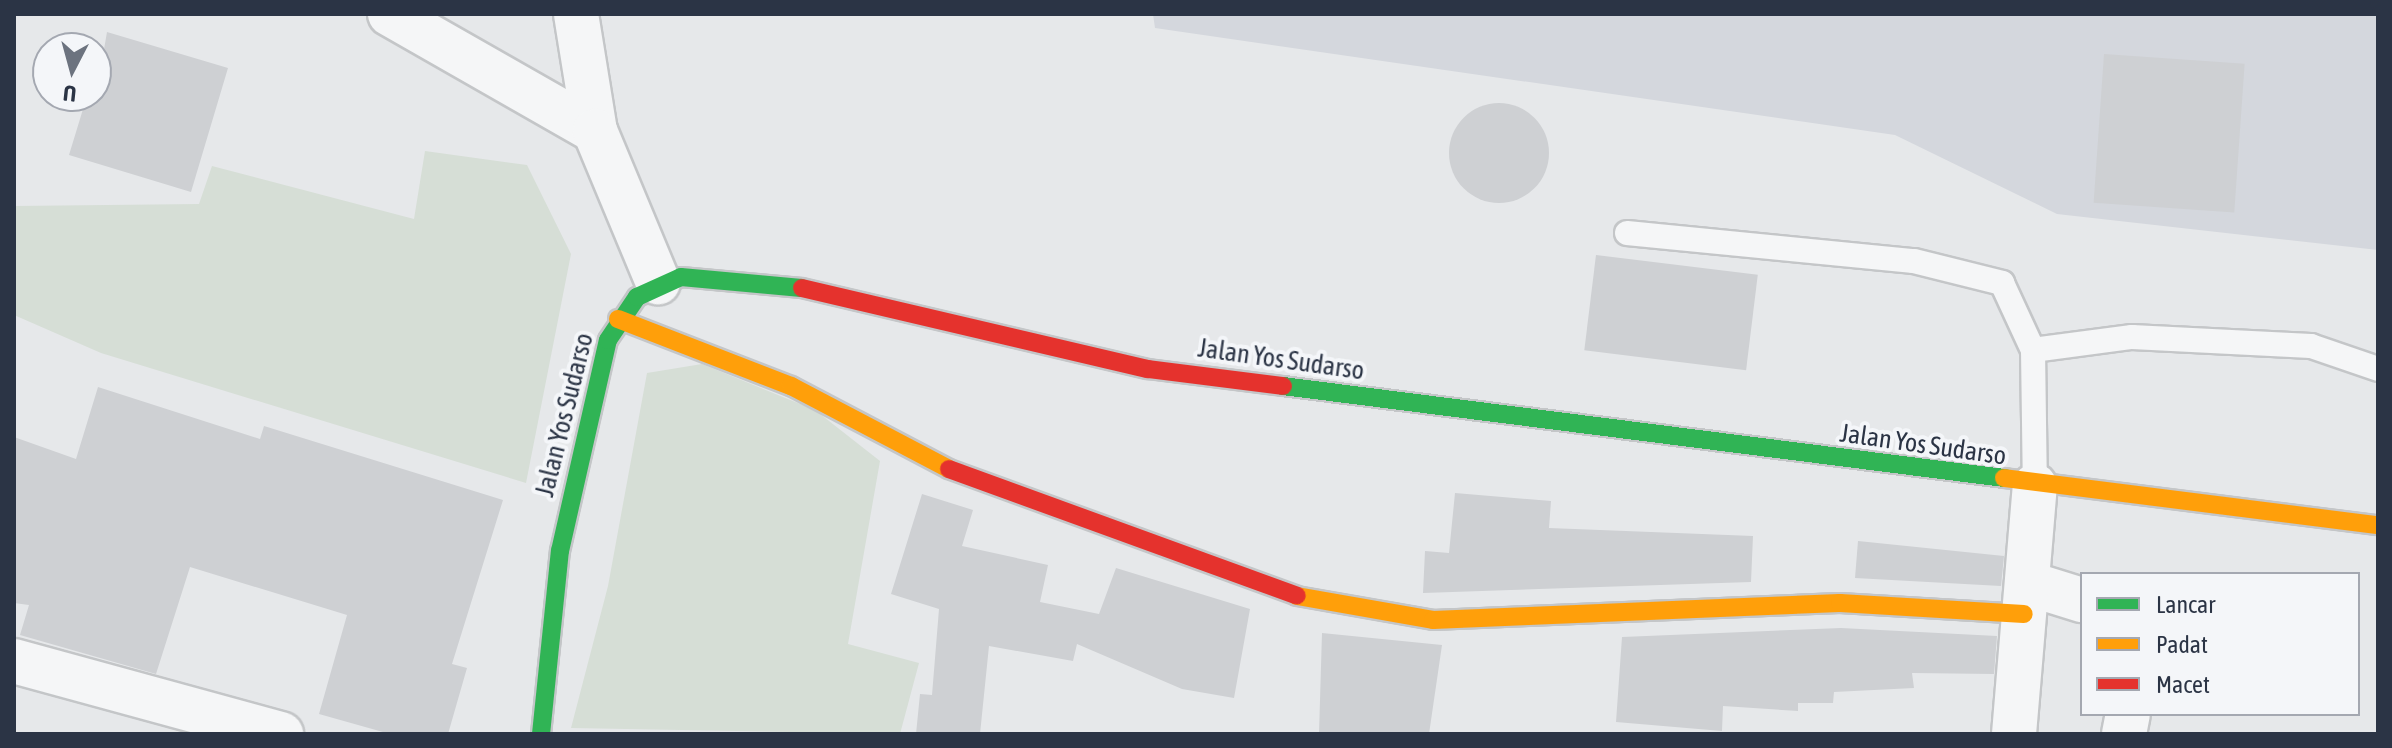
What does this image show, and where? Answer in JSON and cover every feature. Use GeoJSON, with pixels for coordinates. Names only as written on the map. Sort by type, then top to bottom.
{"type":"FeatureCollection","features":[{"type":"Feature","properties":{"kind":"main road","name":"Jalan Yos Sudarso"},"geometry":{"type":"LineString","coordinates":[[541,734],[560,551],[618,319],[658,282],[710,277],[809,289],[1148,369],[2035,486],[2378,525]]}},
{"type":"Feature","properties":{"kind":"main road"},"geometry":{"type":"LineString","coordinates":[[618,319],[791,386],[936,464],[1312,602],[1433,620],[2026,599]]}},
{"type":"Feature","properties":{"kind":"main road"},"geometry":{"type":"LineString","coordinates":[[533,734],[543,714]]}},
{"type":"Feature","properties":{"kind":"street"},"geometry":{"type":"LineString","coordinates":[[390,14],[595,131]]}},
{"type":"Feature","properties":{"kind":"street"},"geometry":{"type":"LineString","coordinates":[[576,14],[595,131],[658,282]]}},
{"type":"Feature","properties":{"kind":"street"},"geometry":{"type":"LineString","coordinates":[[2014,734],[2035,486]]}},
{"type":"Feature","properties":{"kind":"street"},"geometry":{"type":"LineString","coordinates":[[2026,599],[2080,600]]}},
{"type":"Feature","properties":{"kind":"street"},"geometry":{"type":"LineString","coordinates":[[14,661],[281,734]]}},
{"type":"Feature","properties":{"kind":"lane"},"geometry":{"type":"LineString","coordinates":[[1627,233],[1914,261],[1992,278],[2013,294],[2033,350],[2035,486]]}},
{"type":"Feature","properties":{"kind":"lane"},"geometry":{"type":"LineString","coordinates":[[2033,350],[2132,337],[2311,346],[2378,369]]}},
{"type":"Feature","properties":{"kind":"shaded area"},"geometry":{"type":"Polygon","coordinates":[[[1153,14],[2378,14],[2378,250],[2057,214],[1895,135],[1155,28],[1153,14]]]}},
{"type":"Feature","properties":{"kind":"shaded area"},"geometry":{"type":"Polygon","coordinates":[[[425,151],[527,165],[571,254],[526,483],[101,353],[14,315],[14,206],[199,204],[212,166],[414,219],[425,151]]]}},
{"type":"Feature","properties":{"kind":"shaded area"},"geometry":{"type":"Polygon","coordinates":[[[702,364],[815,410],[880,461],[848,644],[919,663],[900,734],[571,728],[608,586],[647,373],[702,364]]]}},
{"type":"Feature","properties":{"kind":"building"},"geometry":{"type":"Polygon","coordinates":[[[112,33],[228,68],[191,192],[69,155],[82,112],[112,112],[112,33]]]}},
{"type":"Feature","properties":{"kind":"building"},"geometry":{"type":"Polygon","coordinates":[[[2104,54],[2245,64],[2234,212],[2094,203],[2104,54]]]}},
{"type":"Feature","properties":{"kind":"building"},"geometry":{"type":"Polygon","coordinates":[[[1499,103],[1527,111],[1541,125],[1549,153],[1541,181],[1527,195],[1499,203],[1471,195],[1457,181],[1449,153],[1457,125],[1471,111],[1499,103]]]}},
{"type":"Feature","properties":{"kind":"building"},"geometry":{"type":"Polygon","coordinates":[[[1596,255],[1758,275],[1746,370],[1584,350],[1596,255]]]}},
{"type":"Feature","properties":{"kind":"building"},"geometry":{"type":"Polygon","coordinates":[[[98,387],[260,439],[264,426],[503,500],[452,664],[467,668],[448,734],[390,734],[319,714],[347,615],[190,567],[156,674],[20,635],[29,605],[14,603],[14,437],[76,459],[98,387]]]}},
{"type":"Feature","properties":{"kind":"building"},"geometry":{"type":"Polygon","coordinates":[[[1455,493],[1551,501],[1549,528],[1753,536],[1751,582],[1423,593],[1425,551],[1449,553],[1455,493]]]}},
{"type":"Feature","properties":{"kind":"building"},"geometry":{"type":"Polygon","coordinates":[[[922,494],[973,510],[962,546],[1048,565],[1040,602],[1099,614],[1116,568],[1250,609],[1234,698],[1182,689],[1077,644],[1073,661],[989,646],[980,734],[916,734],[920,694],[932,695],[939,609],[891,594],[922,494]]]}},
{"type":"Feature","properties":{"kind":"building"},"geometry":{"type":"Polygon","coordinates":[[[1858,541],[2004,556],[2001,586],[1855,578],[1858,541]]]}},
{"type":"Feature","properties":{"kind":"building"},"geometry":{"type":"Polygon","coordinates":[[[1841,628],[1997,636],[1994,674],[1912,673],[1914,688],[1834,692],[1833,703],[1798,703],[1798,711],[1723,706],[1722,731],[1616,722],[1622,637],[1841,628]]]}},
{"type":"Feature","properties":{"kind":"building"},"geometry":{"type":"Polygon","coordinates":[[[1322,633],[1442,645],[1429,734],[1319,734],[1322,633]]]}},
{"type":"Feature","properties":{"kind":"traffic: fast"},"geometry":{"type":"LineString","coordinates":[[541,734],[560,551],[608,340],[637,297],[681,277],[802,288]]}},
{"type":"Feature","properties":{"kind":"traffic: fast"},"geometry":{"type":"LineString","coordinates":[[1283,386],[2004,478]]}},
{"type":"Feature","properties":{"kind":"traffic: slow"},"geometry":{"type":"LineString","coordinates":[[618,319],[791,386],[949,469]]}},
{"type":"Feature","properties":{"kind":"traffic: slow"},"geometry":{"type":"LineString","coordinates":[[2004,478],[2378,525]]}},
{"type":"Feature","properties":{"kind":"traffic: slow"},"geometry":{"type":"LineString","coordinates":[[1297,596],[1433,620],[1840,603],[2024,614]]}},
{"type":"Feature","properties":{"kind":"traffic: jam"},"geometry":{"type":"LineString","coordinates":[[802,288],[1148,369],[1283,386]]}},
{"type":"Feature","properties":{"kind":"traffic: jam"},"geometry":{"type":"LineString","coordinates":[[949,469],[1297,596]]}}]}
